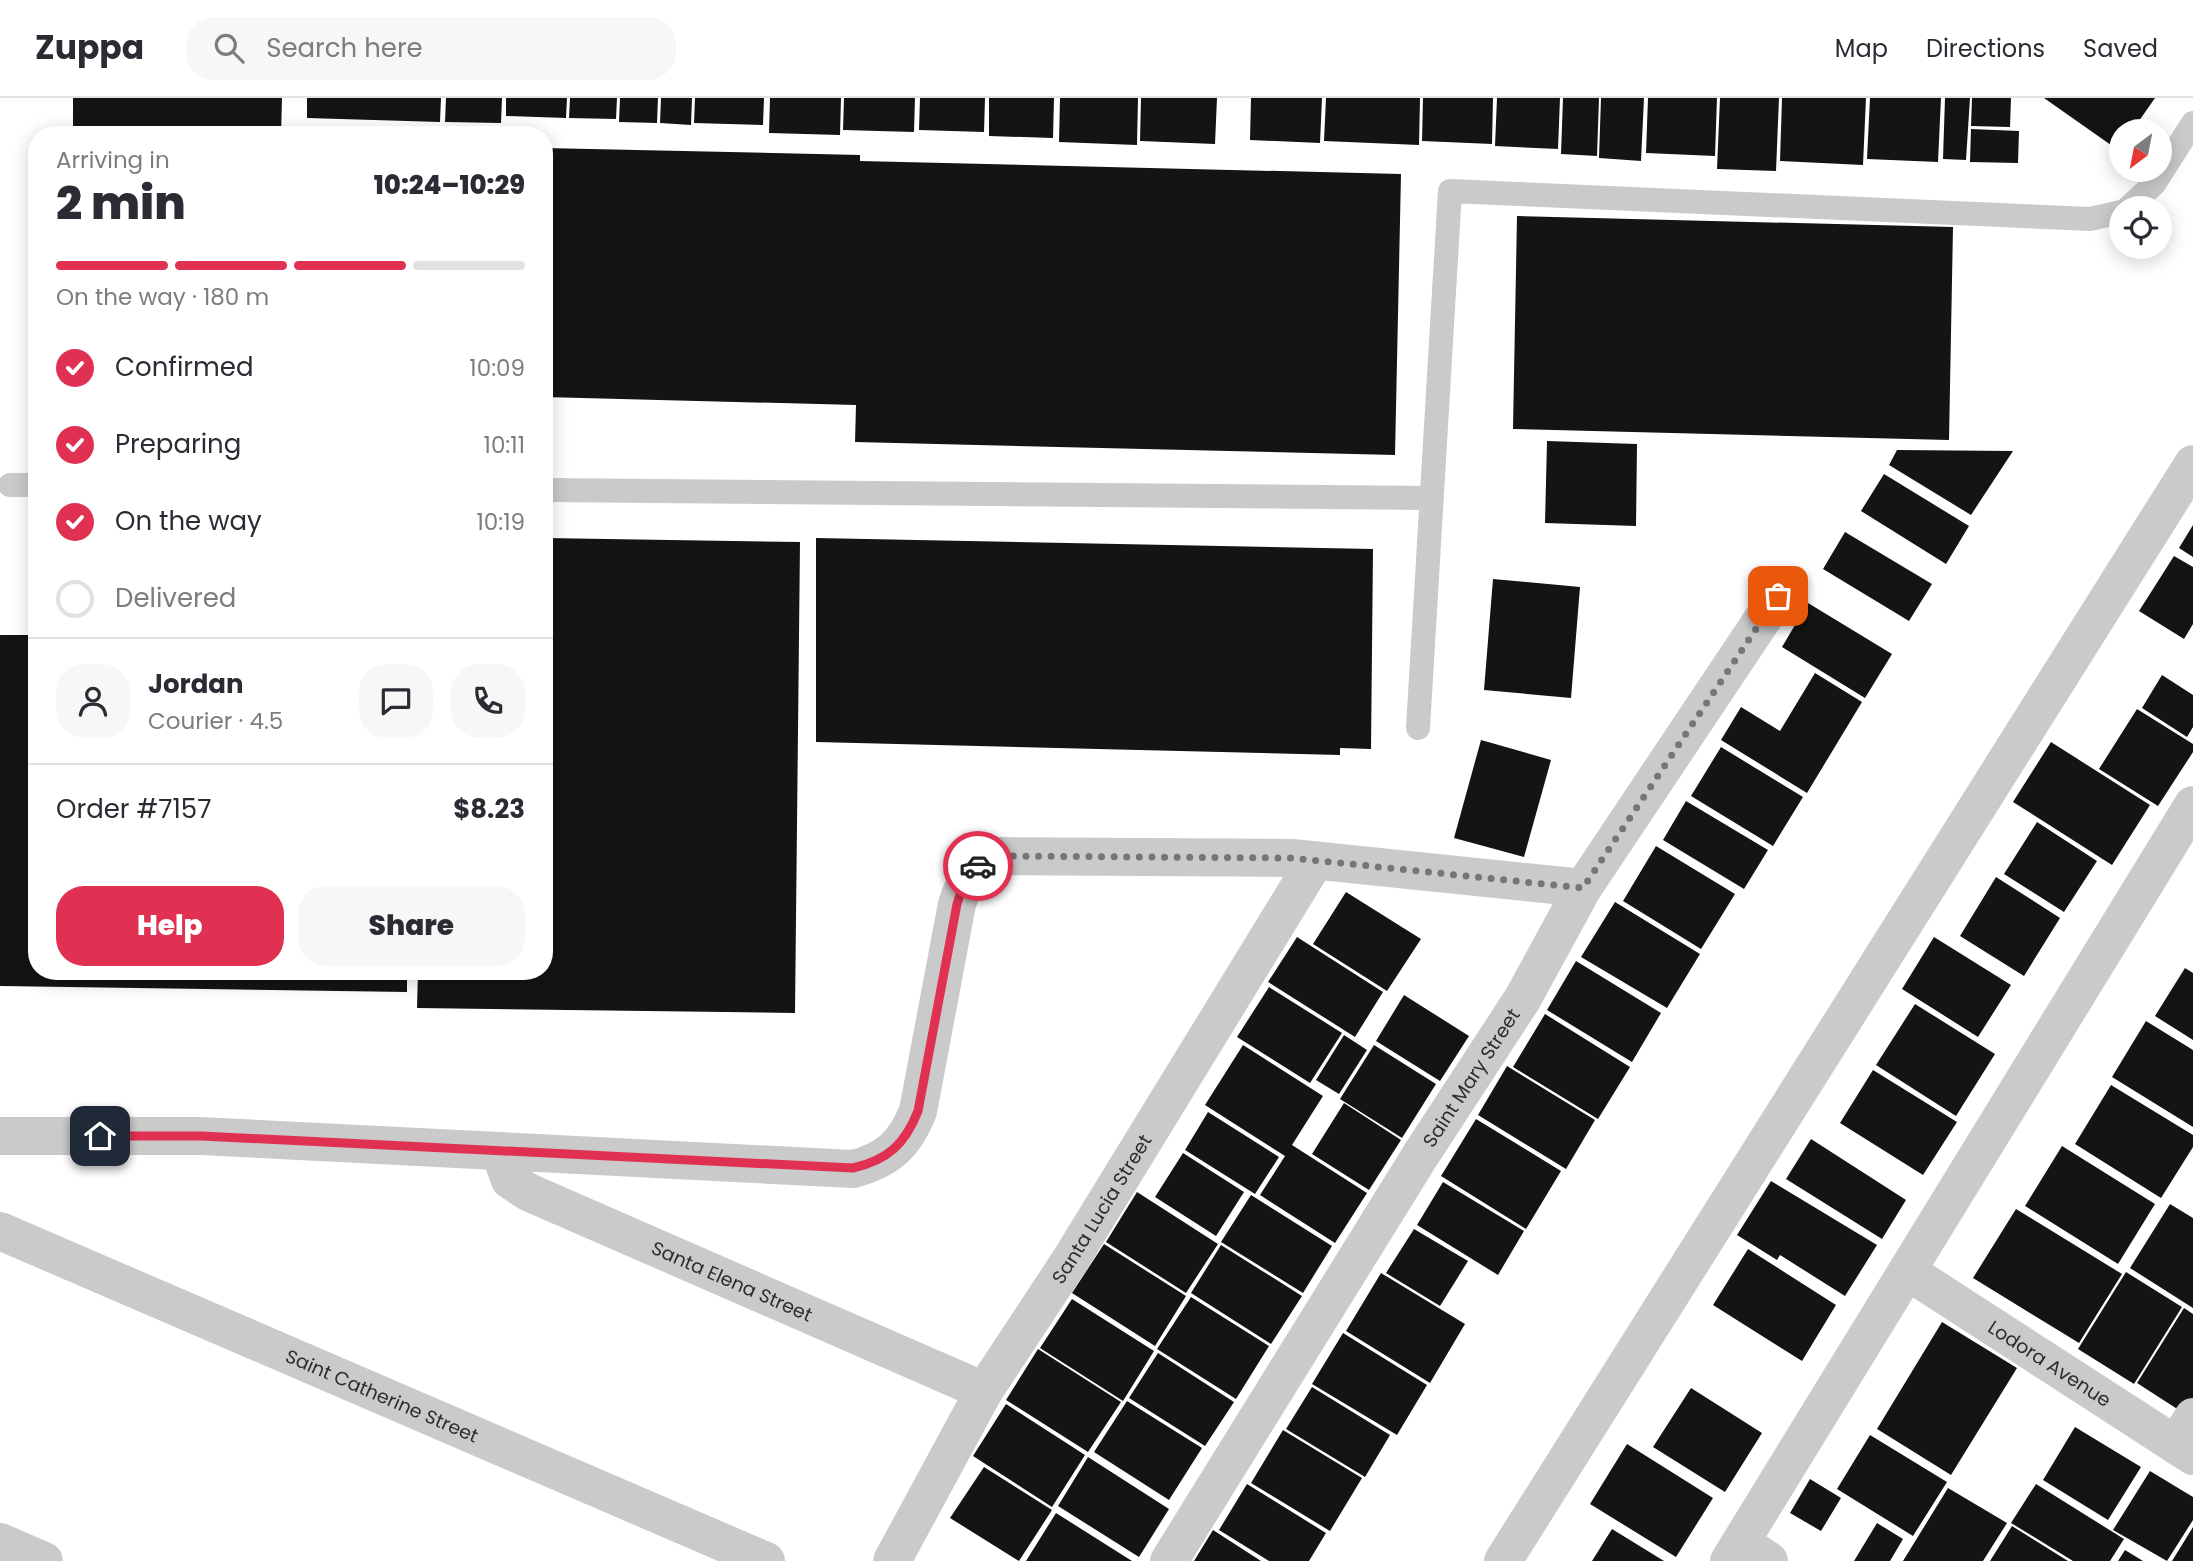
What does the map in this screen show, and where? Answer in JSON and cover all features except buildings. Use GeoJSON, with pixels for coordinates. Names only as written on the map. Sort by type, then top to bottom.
{"type":"FeatureCollection","features":[{"type":"Feature","properties":{"kind":"street"},"geometry":{"type":"LineString","coordinates":[[1503,1561],[2193,464]]}},
{"type":"Feature","properties":{"kind":"street","name":"Saint Mary Street"},"geometry":{"type":"LineString","coordinates":[[1168,1561],[1420,1156],[1523,998],[1583,888],[1778,596]]}},
{"type":"Feature","properties":{"kind":"street"},"geometry":{"type":"LineString","coordinates":[[1746,1555],[1907,1271],[2193,805]]}},
{"type":"Feature","properties":{"kind":"street"},"geometry":{"type":"LineString","coordinates":[[0,1136],[201,1136],[500,1153],[853,1168],[875,1163],[897,1149],[910,1132],[918,1111],[957,904],[965,879],[980,865],[997,856],[1292,858],[1583,888]]}},
{"type":"Feature","properties":{"kind":"street","name":"Santa Lucia Street"},"geometry":{"type":"LineString","coordinates":[[892,1561],[984,1391],[1071,1259],[1315,861]]}},
{"type":"Feature","properties":{"kind":"street","name":"Santa Elena Street"},"geometry":{"type":"LineString","coordinates":[[500,1153],[510,1180],[528,1192],[984,1391]]}},
{"type":"Feature","properties":{"kind":"street","name":"Saint Catherine Street"},"geometry":{"type":"LineString","coordinates":[[0,1231],[766,1561]]}},
{"type":"Feature","properties":{"kind":"street","name":"Lodora Avenue"},"geometry":{"type":"LineString","coordinates":[[1907,1271],[2187,1439]]}},
{"type":"Feature","properties":{"kind":"lane"},"geometry":{"type":"LineString","coordinates":[[2141,196],[2154,184],[2193,123]]}},
{"type":"Feature","properties":{"kind":"lane"},"geometry":{"type":"LineString","coordinates":[[1418,727],[1450,191],[2090,219],[2109,215]]}},
{"type":"Feature","properties":{"kind":"lane"},"geometry":{"type":"LineString","coordinates":[[10,485],[28,485]]}},
{"type":"Feature","properties":{"kind":"lane"},"geometry":{"type":"LineString","coordinates":[[553,490],[1432,498]]}},
{"type":"Feature","properties":{"kind":"way so far"},"geometry":{"type":"LineString","coordinates":[[978,866],[997,856],[1292,858],[1583,888],[1778,596]]}},
{"type":"Feature","properties":{"kind":"route"},"geometry":{"type":"LineString","coordinates":[[100,1136],[201,1136],[500,1153],[853,1168],[875,1163],[897,1149],[910,1132],[918,1111],[957,904],[965,879],[978,866]]}}]}
